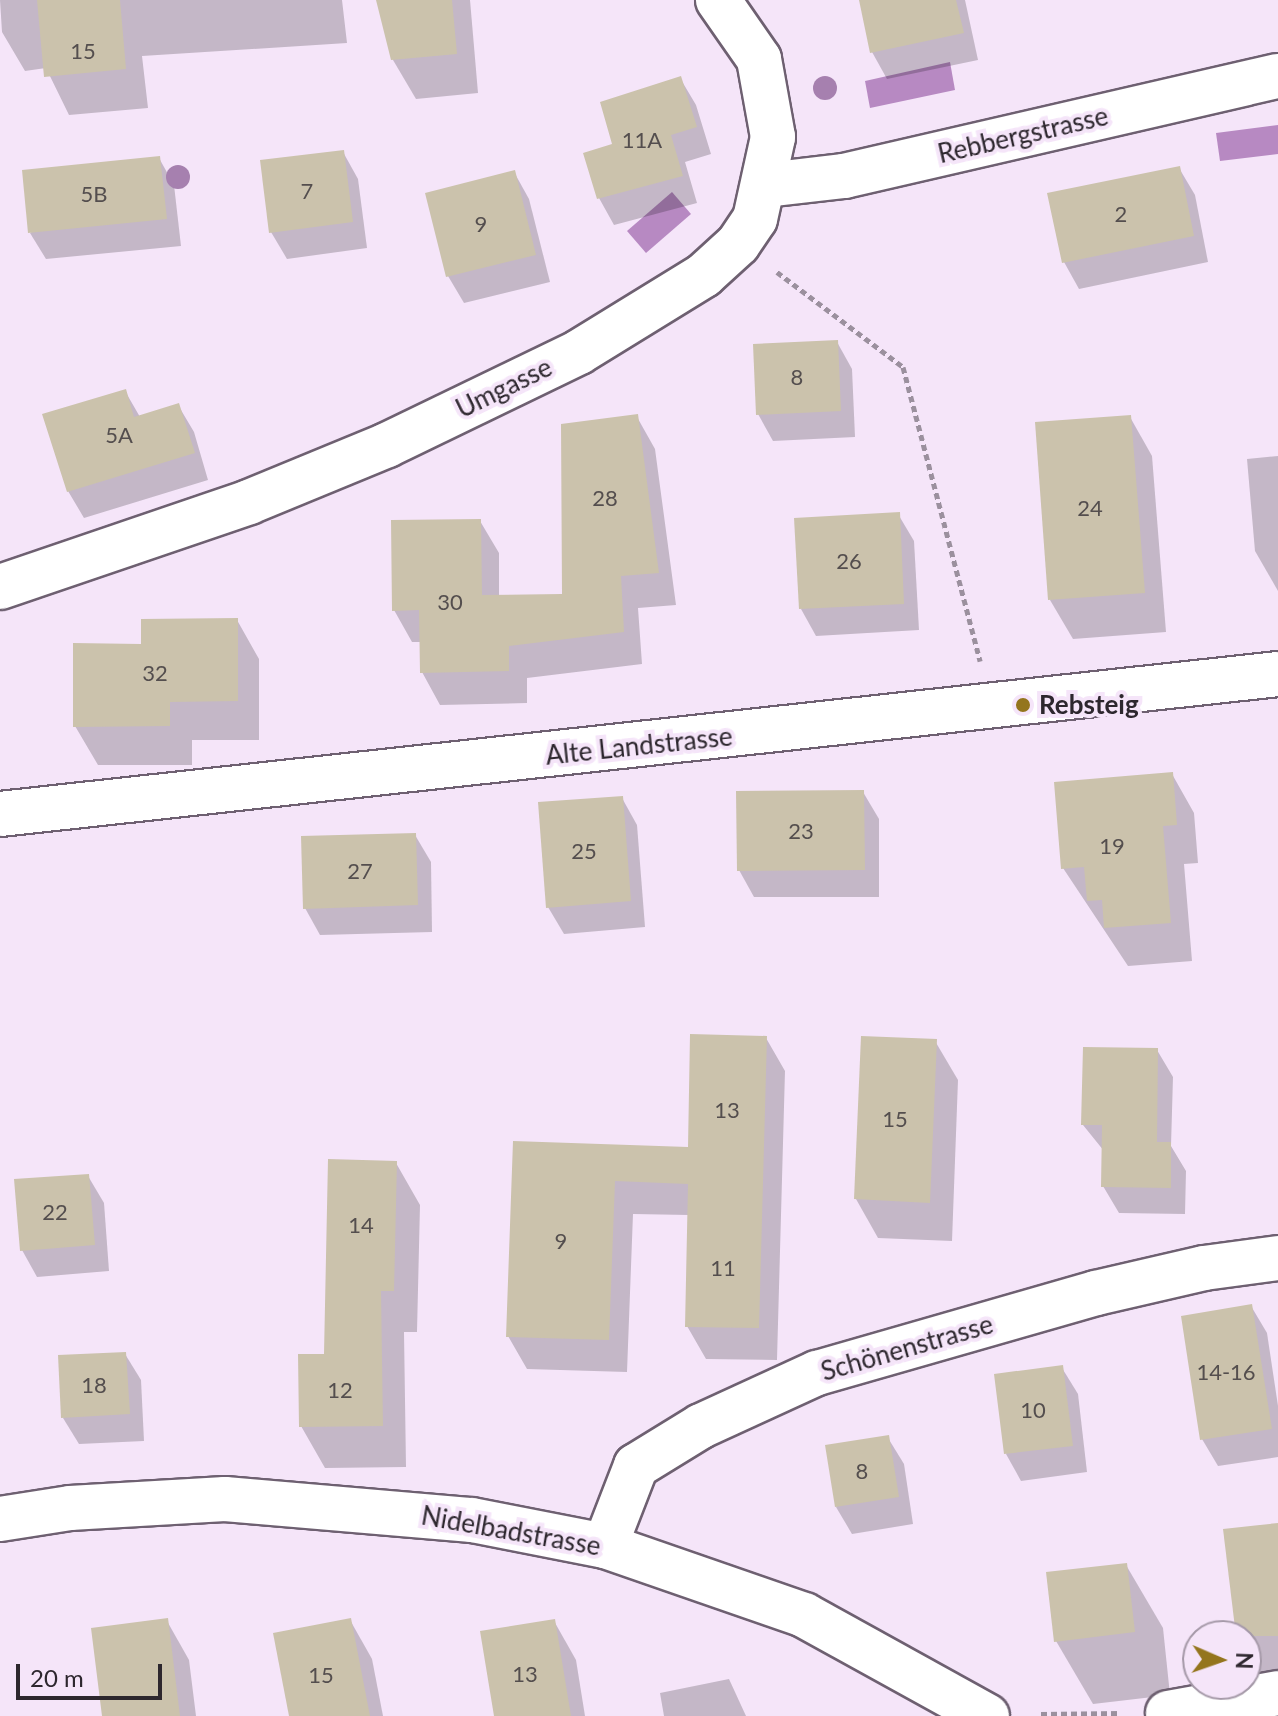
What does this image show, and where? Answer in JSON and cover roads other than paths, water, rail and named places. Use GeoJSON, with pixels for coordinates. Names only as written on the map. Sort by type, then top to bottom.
{"type":"FeatureCollection","features":[{"type":"Feature","properties":{"kind":"street","name":"Umgasse"},"geometry":{"type":"LineString","coordinates":[[0,587],[249,502],[387,445],[579,352],[704,275],[738,244],[755,219],[766,185],[773,137],[768,91],[744,32],[718,0]]}},
{"type":"Feature","properties":{"kind":"street","name":"Rebbergstrasse"},"geometry":{"type":"LineString","coordinates":[[766,185],[844,176],[1278,76]]}},
{"type":"Feature","properties":{"kind":"street","name":"Alte Landstrasse"},"geometry":{"type":"LineString","coordinates":[[0,814],[992,709],[1278,674]]}},
{"type":"Feature","properties":{"kind":"street","name":"Schönenstrasse"},"geometry":{"type":"LineString","coordinates":[[605,1546],[636,1466],[701,1426],[817,1373],[1096,1293],[1204,1268],[1278,1258]]}},
{"type":"Feature","properties":{"kind":"street","name":"Nidelbadstrasse"},"geometry":{"type":"LineString","coordinates":[[0,1519],[70,1508],[225,1499],[472,1520],[605,1546],[804,1615],[987,1716]]}},
{"type":"Feature","properties":{"kind":"street"},"geometry":{"type":"LineString","coordinates":[[1168,1713],[1278,1693]]}},
{"type":"Feature","properties":{"kind":"place","name":"Rebsteig"},"geometry":{"type":"Point","coordinates":[1023,705]}}]}
